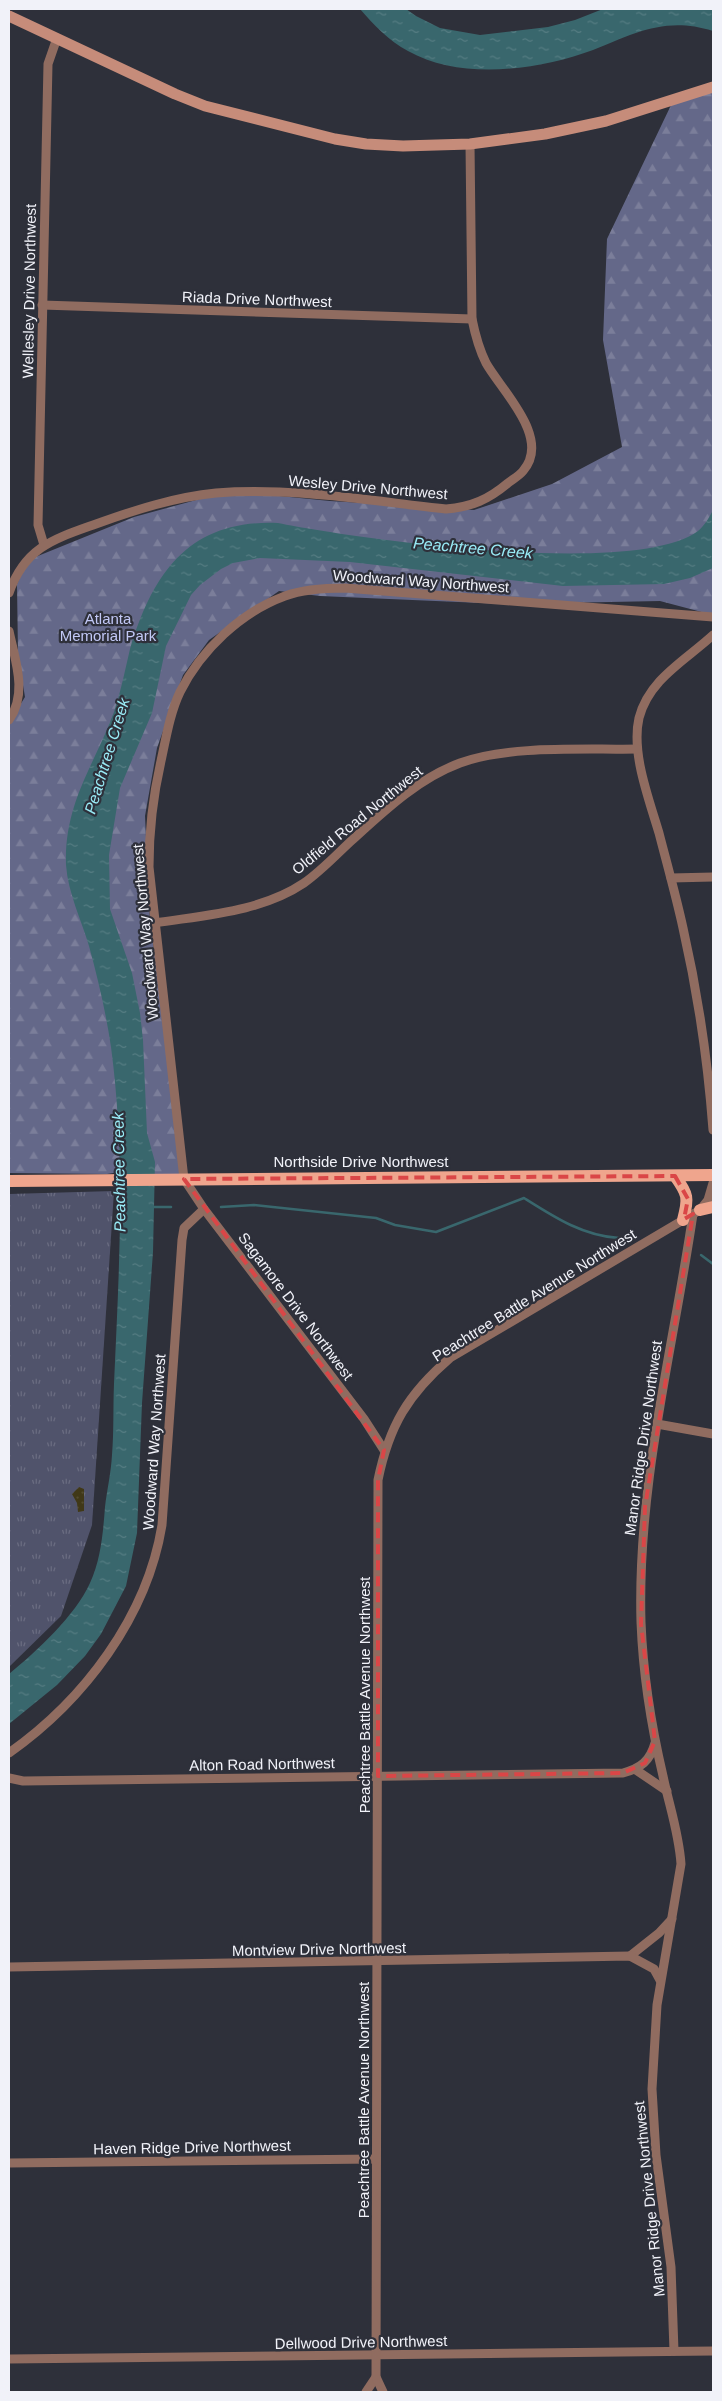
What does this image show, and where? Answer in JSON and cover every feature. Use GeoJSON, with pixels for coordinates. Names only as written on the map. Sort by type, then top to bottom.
{"type":"FeatureCollection","features":[{"type":"Feature","properties":{"kind":"main road"},"geometry":{"type":"LineString","coordinates":[[9,16],[175,94],[239,116],[366,144],[403,146],[470,144],[576,128],[713,87]]}},
{"type":"Feature","properties":{"kind":"main road","name":"Northside Drive Northwest"},"geometry":{"type":"LineString","coordinates":[[9,1181],[184,1178],[713,1175]]}},
{"type":"Feature","properties":{"kind":"main road"},"geometry":{"type":"LineString","coordinates":[[675,1176],[685,1190],[692,1214],[713,1207]]}},
{"type":"Feature","properties":{"kind":"street","name":"Wellesley Drive Northwest"},"geometry":{"type":"LineString","coordinates":[[44,545],[38,525],[48,64],[50,51],[57,38]]}},
{"type":"Feature","properties":{"kind":"street","name":"Wesley Drive Northwest"},"geometry":{"type":"LineString","coordinates":[[9,593],[22,566],[44,545],[144,508],[215,494],[282,492],[446,509],[465,507],[485,500],[524,471],[529,461],[531,449],[523,416],[486,362],[477,340],[472,319],[470,144]]}},
{"type":"Feature","properties":{"kind":"street","name":"Riada Drive Northwest"},"geometry":{"type":"LineString","coordinates":[[42,305],[472,319]]}},
{"type":"Feature","properties":{"kind":"street","name":"Woodward Way Northwest"},"geometry":{"type":"LineString","coordinates":[[184,1178],[149,866],[150,820],[156,784],[174,706],[188,677],[209,649],[232,628],[270,602],[302,591],[345,588],[713,616]]}},
{"type":"Feature","properties":{"kind":"street"},"geometry":{"type":"LineString","coordinates":[[9,631],[17,667],[19,692],[17,703],[9,720]]}},
{"type":"Feature","properties":{"kind":"street"},"geometry":{"type":"LineString","coordinates":[[713,635],[671,670],[652,691],[639,718],[637,749],[671,878],[694,980],[709,1084],[713,1130]]}},
{"type":"Feature","properties":{"kind":"street","name":"Oldfield Road Northwest"},"geometry":{"type":"LineString","coordinates":[[155,923],[245,908],[288,892],[318,872],[410,790],[434,774],[460,763],[510,752],[637,749]]}},
{"type":"Feature","properties":{"kind":"street"},"geometry":{"type":"LineString","coordinates":[[671,878],[713,877]]}},
{"type":"Feature","properties":{"kind":"street","name":"Sagamore Drive Northwest"},"geometry":{"type":"LineString","coordinates":[[184,1178],[204,1209],[254,1271],[384,1450]]}},
{"type":"Feature","properties":{"kind":"street"},"geometry":{"type":"LineString","coordinates":[[692,1214],[708,1200],[713,1183]]}},
{"type":"Feature","properties":{"kind":"street","name":"Woodward Way Northwest"},"geometry":{"type":"LineString","coordinates":[[9,1752],[58,1712],[101,1662],[127,1623],[159,1547],[182,1240],[184,1228],[204,1209]]}},
{"type":"Feature","properties":{"kind":"street","name":"Manor Ridge Drive Northwest"},"geometry":{"type":"LineString","coordinates":[[674,2352],[671,2267],[652,2116],[654,2031],[660,1980],[680,1864],[679,1843],[655,1741],[644,1662],[640,1585],[645,1507],[692,1214]]}},
{"type":"Feature","properties":{"kind":"street","name":"Peachtree Battle Avenue Northwest"},"geometry":{"type":"LineString","coordinates":[[383,2392],[376,2377],[376,2159],[378,1480],[384,1450],[398,1418],[413,1395],[430,1375],[450,1358],[692,1214]]}},
{"type":"Feature","properties":{"kind":"street"},"geometry":{"type":"LineString","coordinates":[[657,1424],[713,1434]]}},
{"type":"Feature","properties":{"kind":"street"},"geometry":{"type":"LineString","coordinates":[[655,1741],[652,1753],[645,1763],[636,1770],[667,1791]]}},
{"type":"Feature","properties":{"kind":"street","name":"Alton Road Northwest"},"geometry":{"type":"LineString","coordinates":[[9,1778],[23,1781],[623,1772],[636,1770]]}},
{"type":"Feature","properties":{"kind":"street"},"geometry":{"type":"LineString","coordinates":[[630,1956],[659,1934],[672,1919]]}},
{"type":"Feature","properties":{"kind":"street","name":"Montview Drive Northwest"},"geometry":{"type":"LineString","coordinates":[[9,1967],[377,1962],[630,1956],[654,1968],[660,1980]]}},
{"type":"Feature","properties":{"kind":"street","name":"Haven Ridge Drive Northwest"},"geometry":{"type":"LineString","coordinates":[[9,2163],[376,2159]]}},
{"type":"Feature","properties":{"kind":"street","name":"Dellwood Drive Northwest"},"geometry":{"type":"LineString","coordinates":[[9,2360],[713,2351]]}},
{"type":"Feature","properties":{"kind":"street"},"geometry":{"type":"LineString","coordinates":[[366,2392],[376,2377]]}},
{"type":"Feature","properties":{"kind":"highlighted area"},"geometry":{"type":"Polygon","coordinates":[[[675,1176],[688,1199],[684,1219],[693,1214],[645,1507],[641,1624],[655,1741],[645,1763],[623,1773],[378,1776],[378,1480],[384,1450],[184,1179],[675,1176]]]}},
{"type":"Feature","properties":{"kind":"green space","name":"Atlanta Memorial Park"},"geometry":{"type":"Polygon","coordinates":[[[713,89],[713,615],[660,601],[505,604],[320,596],[279,591],[209,640],[183,675],[157,748],[145,816],[150,921],[186,1183],[126,1171],[107,1174],[9,1173],[9,723],[25,697],[18,655],[17,584],[28,560],[134,517],[229,491],[330,501],[474,510],[552,484],[622,447],[603,340],[607,239],[673,101],[713,89]]]}},
{"type":"Feature","properties":{"kind":"green space"},"geometry":{"type":"Polygon","coordinates":[[[114,1191],[92,1525],[61,1616],[9,1667],[9,1194],[114,1191]]]}},
{"type":"Feature","properties":{"kind":"sand"},"geometry":{"type":"Polygon","coordinates":[[[79,1487],[84,1489],[84,1511],[78,1512],[77,1503],[72,1494],[79,1487]]]}},
{"type":"Feature","properties":{"kind":"water"},"geometry":{"type":"Polygon","coordinates":[[[360,9],[406,9],[440,28],[480,35],[548,27],[575,20],[603,9],[713,9],[713,31],[680,25],[651,28],[593,50],[549,63],[525,67],[476,69],[452,66],[429,60],[408,51],[388,38],[360,9]]]}},
{"type":"Feature","properties":{"kind":"water","name":"Peachtree Creek"},"geometry":{"type":"Polygon","coordinates":[[[713,510],[713,568],[690,578],[664,584],[563,586],[350,562],[260,558],[233,563],[221,569],[200,585],[191,595],[166,646],[152,713],[120,788],[109,855],[110,909],[132,973],[140,1013],[147,1133],[155,1162],[153,1252],[142,1403],[137,1533],[126,1586],[101,1634],[85,1656],[57,1685],[9,1724],[9,1674],[43,1644],[75,1608],[94,1574],[102,1536],[113,1438],[118,1300],[120,1173],[116,1089],[107,1022],[99,983],[69,886],[66,865],[67,843],[75,804],[114,712],[130,649],[150,596],[164,574],[180,556],[199,541],[221,530],[247,524],[278,523],[368,538],[494,551],[617,552],[665,545],[698,531],[707,521],[713,510]]]}},
{"type":"Feature","properties":{"kind":"waterway"},"geometry":{"type":"LineString","coordinates":[[221,1207],[254,1205],[376,1218],[395,1225],[436,1232],[524,1198],[569,1224],[593,1234],[619,1238]]}},
{"type":"Feature","properties":{"kind":"waterway"},"geometry":{"type":"LineString","coordinates":[[150,1207],[171,1207]]}},
{"type":"Feature","properties":{"kind":"waterway"},"geometry":{"type":"LineString","coordinates":[[701,1255],[713,1264]]}}]}
